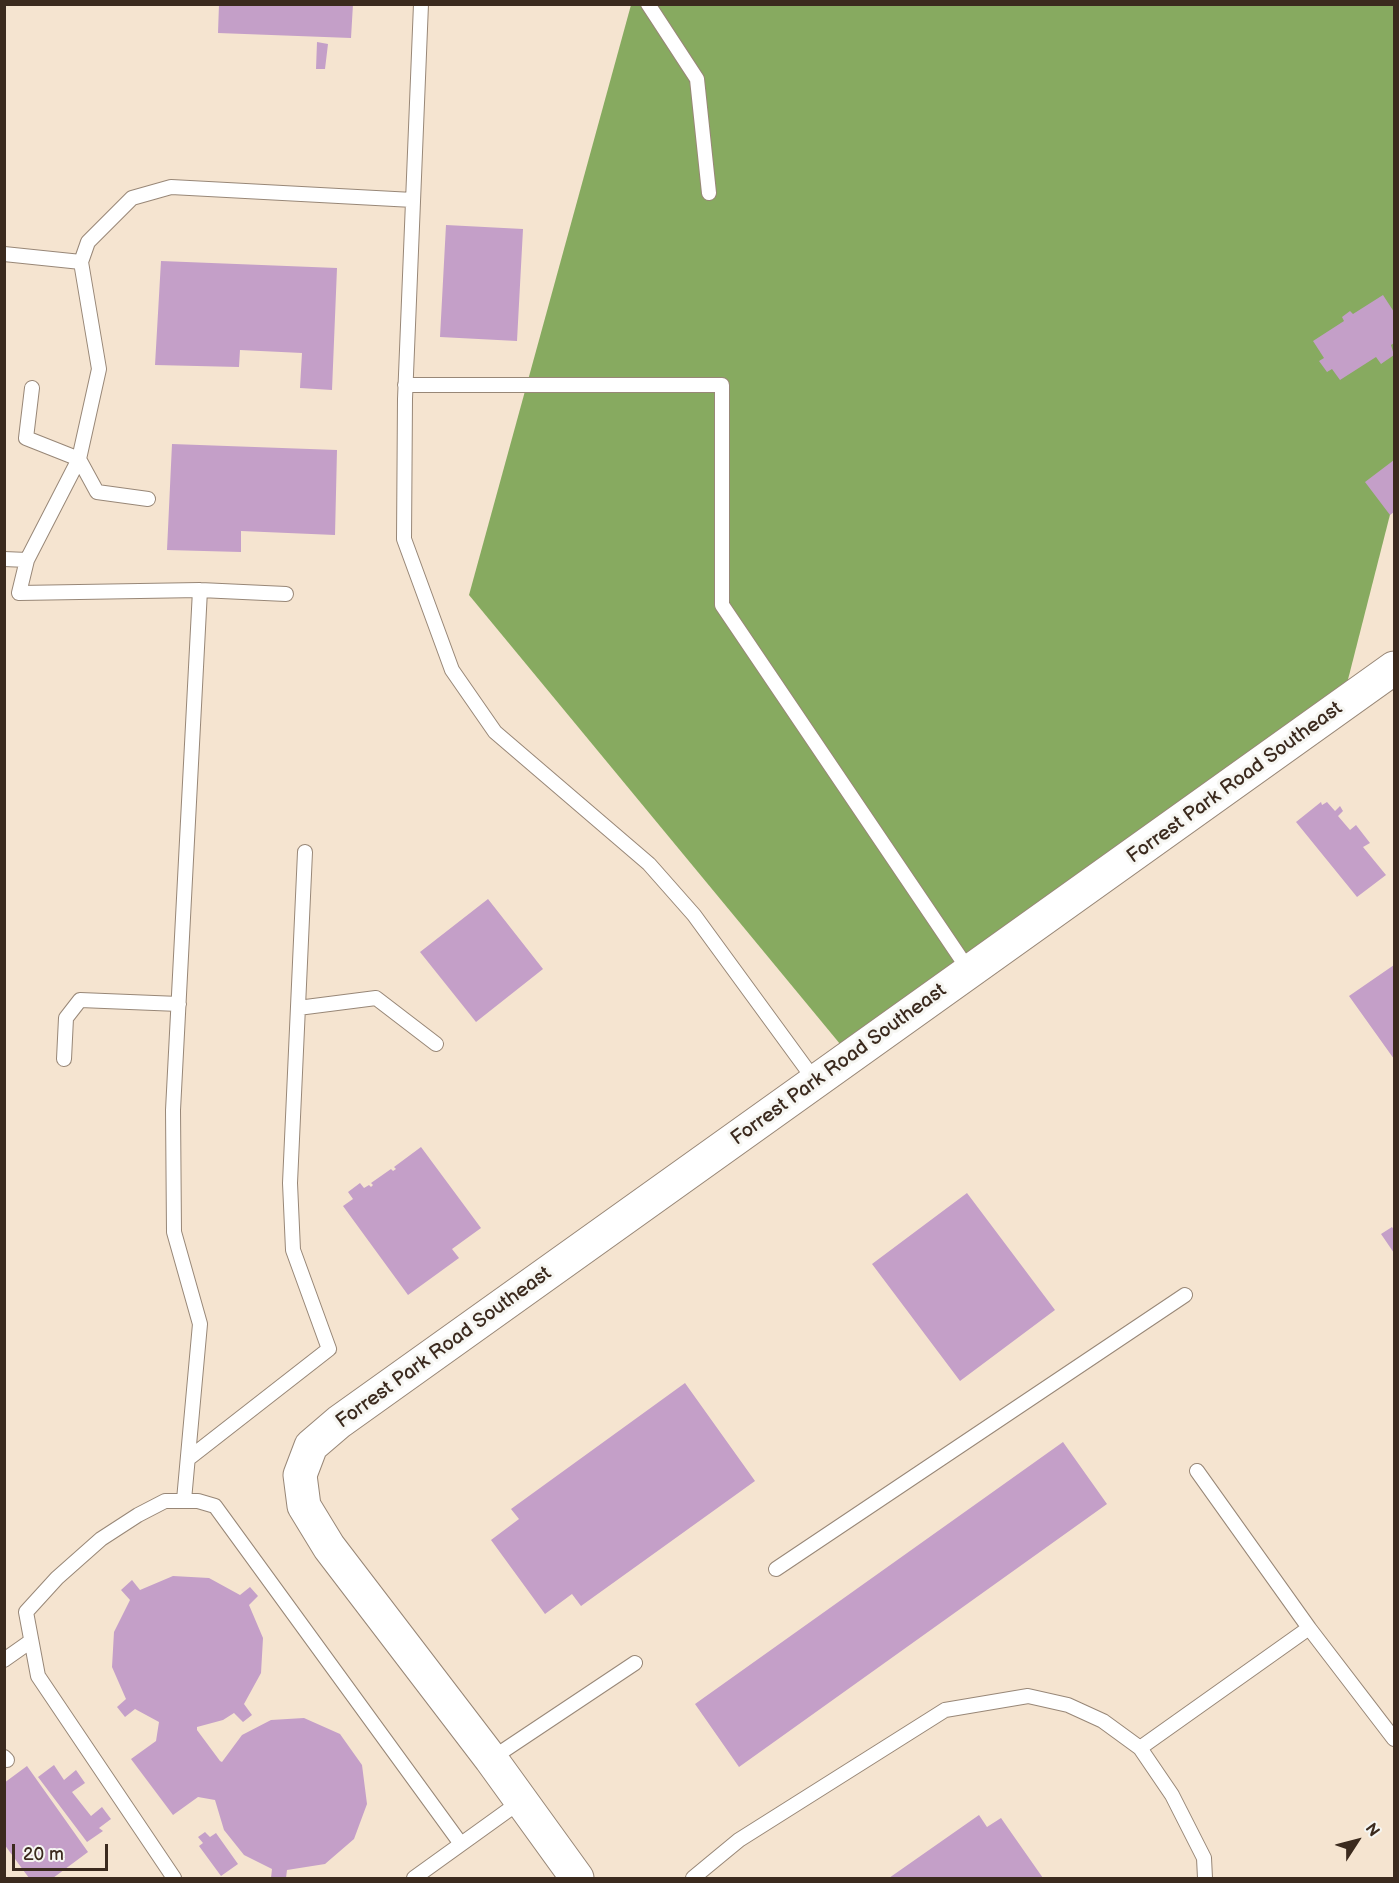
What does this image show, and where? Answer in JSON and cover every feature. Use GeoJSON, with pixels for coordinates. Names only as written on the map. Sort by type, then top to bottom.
{"type":"FeatureCollection","features":[{"type":"Feature","properties":{"kind":"street","name":"Forrest Park Road Southeast"},"geometry":{"type":"LineString","coordinates":[[491,1759],[329,1547],[304,1506],[300,1475],[311,1446],[339,1422],[1395,669]]}},
{"type":"Feature","properties":{"kind":"street"},"geometry":{"type":"LineString","coordinates":[[491,1759],[577,1878]]}},
{"type":"Feature","properties":{"kind":"lane"},"geometry":{"type":"LineString","coordinates":[[421,4],[405,385],[404,539],[452,670],[495,732],[649,864],[694,915],[816,1082]]}},
{"type":"Feature","properties":{"kind":"lane"},"geometry":{"type":"LineString","coordinates":[[648,4],[698,79],[709,193]]}},
{"type":"Feature","properties":{"kind":"lane"},"geometry":{"type":"LineString","coordinates":[[286,594],[200,590],[18,592],[27,560],[79,459],[99,369],[81,262],[88,242],[132,198],[171,188],[413,200]]}},
{"type":"Feature","properties":{"kind":"lane"},"geometry":{"type":"LineString","coordinates":[[4,254],[81,262]]}},
{"type":"Feature","properties":{"kind":"lane"},"geometry":{"type":"LineString","coordinates":[[405,385],[722,386],[722,605],[970,972]]}},
{"type":"Feature","properties":{"kind":"lane"},"geometry":{"type":"LineString","coordinates":[[32,388],[26,438],[79,459],[97,492],[148,499]]}},
{"type":"Feature","properties":{"kind":"lane"},"geometry":{"type":"LineString","coordinates":[[4,559],[27,560]]}},
{"type":"Feature","properties":{"kind":"lane"},"geometry":{"type":"LineString","coordinates":[[184,1500],[200,1324],[174,1232],[173,1110],[200,590]]}},
{"type":"Feature","properties":{"kind":"lane"},"geometry":{"type":"LineString","coordinates":[[188,1459],[329,1349],[293,1250],[290,1182],[305,852]]}},
{"type":"Feature","properties":{"kind":"lane"},"geometry":{"type":"LineString","coordinates":[[298,1008],[376,998],[436,1044]]}},
{"type":"Feature","properties":{"kind":"lane"},"geometry":{"type":"LineString","coordinates":[[64,1059],[66,1018],[80,1000],[179,1004]]}},
{"type":"Feature","properties":{"kind":"lane"},"geometry":{"type":"LineString","coordinates":[[776,1569],[1185,1295]]}},
{"type":"Feature","properties":{"kind":"lane"},"geometry":{"type":"LineString","coordinates":[[1197,1471],[1310,1628],[1395,1739]]}},
{"type":"Feature","properties":{"kind":"lane"},"geometry":{"type":"LineString","coordinates":[[174,1878],[38,1676],[26,1612],[57,1578],[101,1539],[165,1501],[198,1500],[215,1506],[461,1844]]}},
{"type":"Feature","properties":{"kind":"lane"},"geometry":{"type":"LineString","coordinates":[[1140,1748],[1310,1628]]}},
{"type":"Feature","properties":{"kind":"lane"},"geometry":{"type":"LineString","coordinates":[[4,1660],[31,1641]]}},
{"type":"Feature","properties":{"kind":"lane"},"geometry":{"type":"LineString","coordinates":[[491,1759],[635,1663]]}},
{"type":"Feature","properties":{"kind":"lane"},"geometry":{"type":"LineString","coordinates":[[693,1878],[739,1839],[945,1710],[1028,1696],[1068,1705],[1094,1717],[1140,1748],[1172,1795],[1204,1858],[1204,1878]]}},
{"type":"Feature","properties":{"kind":"lane"},"geometry":{"type":"LineString","coordinates":[[414,1878],[521,1801]]}},
{"type":"Feature","properties":{"kind":"green space"},"geometry":{"type":"Polygon","coordinates":[[[631,5],[1394,5],[1394,499],[1341,707],[845,1050],[469,595],[631,5]]]}},
{"type":"Feature","properties":{"kind":"building"},"geometry":{"type":"Polygon","coordinates":[[[219,4],[353,4],[351,38],[218,33],[219,4]]]}},
{"type":"Feature","properties":{"kind":"building"},"geometry":{"type":"Polygon","coordinates":[[[317,42],[328,44],[325,69],[316,69],[317,42]]]}},
{"type":"Feature","properties":{"kind":"building"},"geometry":{"type":"Polygon","coordinates":[[[446,225],[523,229],[517,341],[440,337],[446,225]]]}},
{"type":"Feature","properties":{"kind":"building"},"geometry":{"type":"Polygon","coordinates":[[[161,261],[337,268],[332,390],[300,388],[302,353],[240,350],[239,367],[155,365],[161,261]]]}},
{"type":"Feature","properties":{"kind":"building"},"geometry":{"type":"Polygon","coordinates":[[[1383,295],[1394,312],[1394,343],[1391,345],[1394,355],[1381,364],[1376,357],[1340,380],[1332,369],[1327,372],[1319,361],[1324,358],[1313,341],[1344,321],[1342,317],[1350,311],[1353,314],[1383,295]]]}},
{"type":"Feature","properties":{"kind":"building"},"geometry":{"type":"Polygon","coordinates":[[[172,444],[337,450],[335,535],[241,531],[241,552],[167,550],[172,444]]]}},
{"type":"Feature","properties":{"kind":"building"},"geometry":{"type":"Polygon","coordinates":[[[1394,460],[1394,512],[1390,515],[1365,482],[1394,460]]]}},
{"type":"Feature","properties":{"kind":"building"},"geometry":{"type":"Polygon","coordinates":[[[1321,802],[1322,805],[1327,802],[1335,811],[1340,806],[1343,811],[1338,816],[1350,830],[1356,825],[1370,843],[1363,847],[1386,875],[1357,897],[1296,822],[1321,802]]]}},
{"type":"Feature","properties":{"kind":"building"},"geometry":{"type":"Polygon","coordinates":[[[488,899],[543,969],[476,1022],[420,952],[488,899]]]}},
{"type":"Feature","properties":{"kind":"building"},"geometry":{"type":"Polygon","coordinates":[[[1394,965],[1394,1059],[1349,996],[1394,965]]]}},
{"type":"Feature","properties":{"kind":"building"},"geometry":{"type":"Polygon","coordinates":[[[421,1147],[481,1228],[452,1249],[459,1258],[408,1295],[343,1206],[353,1199],[348,1192],[360,1183],[364,1188],[369,1185],[371,1187],[373,1185],[371,1183],[391,1169],[393,1171],[396,1169],[394,1167],[421,1147]]]}},
{"type":"Feature","properties":{"kind":"building"},"geometry":{"type":"Polygon","coordinates":[[[967,1193],[1055,1310],[960,1381],[872,1264],[967,1193]]]}},
{"type":"Feature","properties":{"kind":"building"},"geometry":{"type":"Polygon","coordinates":[[[1392,1227],[1394,1230],[1394,1253],[1381,1234],[1392,1227]]]}},
{"type":"Feature","properties":{"kind":"building"},"geometry":{"type":"Polygon","coordinates":[[[685,1383],[755,1481],[581,1606],[572,1594],[545,1614],[491,1540],[519,1519],[511,1509],[685,1383]]]}},
{"type":"Feature","properties":{"kind":"building"},"geometry":{"type":"Polygon","coordinates":[[[1063,1442],[1107,1504],[739,1767],[695,1704],[1063,1442]]]}},
{"type":"Feature","properties":{"kind":"building"},"geometry":{"type":"Polygon","coordinates":[[[173,1576],[209,1578],[240,1595],[250,1587],[258,1596],[249,1605],[263,1638],[261,1673],[244,1704],[252,1715],[243,1722],[234,1713],[223,1720],[197,1727],[220,1761],[222,1762],[242,1735],[271,1720],[304,1718],[340,1734],[362,1765],[367,1804],[354,1839],[325,1864],[287,1870],[286,1878],[271,1878],[272,1869],[244,1855],[224,1830],[215,1800],[198,1797],[173,1815],[131,1759],[156,1741],[159,1722],[135,1709],[125,1717],[117,1707],[126,1699],[112,1667],[114,1632],[130,1600],[121,1590],[132,1580],[140,1590],[173,1576]]]}},
{"type":"Feature","properties":{"kind":"building"},"geometry":{"type":"Polygon","coordinates":[[[54,1765],[64,1780],[76,1770],[85,1783],[72,1792],[91,1816],[102,1807],[111,1819],[99,1828],[103,1831],[87,1842],[38,1777],[54,1765]]]}},
{"type":"Feature","properties":{"kind":"building"},"geometry":{"type":"Polygon","coordinates":[[[27,1766],[88,1852],[53,1878],[29,1878],[4,1844],[4,1783],[27,1766]]]}},
{"type":"Feature","properties":{"kind":"building"},"geometry":{"type":"Polygon","coordinates":[[[979,1815],[987,1827],[1001,1818],[1043,1878],[889,1878],[979,1815]]]}},
{"type":"Feature","properties":{"kind":"building"},"geometry":{"type":"Polygon","coordinates":[[[205,1832],[210,1837],[216,1833],[238,1864],[221,1876],[199,1846],[203,1843],[198,1837],[205,1832]]]}}]}
